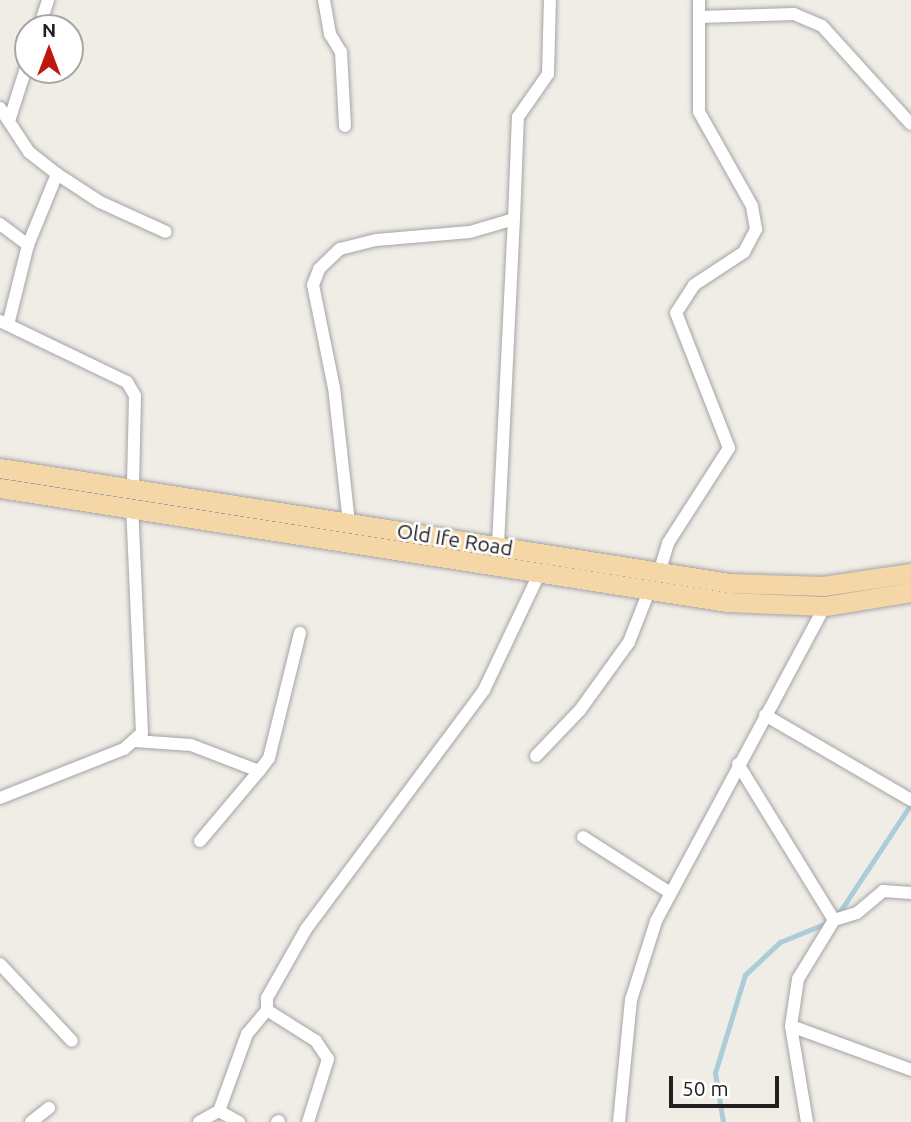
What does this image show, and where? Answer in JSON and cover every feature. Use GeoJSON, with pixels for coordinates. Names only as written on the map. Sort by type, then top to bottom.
{"type":"FeatureCollection","features":[{"type":"Feature","properties":{"kind":"main road","name":"Old Ife Road"},"geometry":{"type":"LineString","coordinates":[[0,468],[132,496],[540,572],[727,602],[825,606],[911,592]]}},
{"type":"Feature","properties":{"kind":"main road","name":"Old Ife Road"},"geometry":{"type":"LineString","coordinates":[[0,488],[132,496]]}},
{"type":"Feature","properties":{"kind":"main road","name":"Old Ife Road"},"geometry":{"type":"LineString","coordinates":[[180,504],[349,523],[659,573],[792,588],[911,573]]}},
{"type":"Feature","properties":{"kind":"street"},"geometry":{"type":"LineString","coordinates":[[324,0],[330,34],[341,52],[345,126]]}},
{"type":"Feature","properties":{"kind":"street"},"geometry":{"type":"LineString","coordinates":[[498,545],[518,117],[548,74],[550,0]]}},
{"type":"Feature","properties":{"kind":"street"},"geometry":{"type":"LineString","coordinates":[[659,573],[668,543],[729,448],[676,313],[694,285],[744,252],[756,229],[752,206],[699,112],[699,0]]}},
{"type":"Feature","properties":{"kind":"street"},"geometry":{"type":"LineString","coordinates":[[699,17],[794,14],[822,26],[911,124]]}},
{"type":"Feature","properties":{"kind":"street"},"geometry":{"type":"LineString","coordinates":[[10,118],[21,84]]}},
{"type":"Feature","properties":{"kind":"street"},"geometry":{"type":"LineString","coordinates":[[0,108],[10,118],[29,152],[57,174],[100,202],[166,232]]}},
{"type":"Feature","properties":{"kind":"street"},"geometry":{"type":"LineString","coordinates":[[57,174],[28,245],[4,323],[127,382],[135,396],[132,496],[144,717],[135,741]]}},
{"type":"Feature","properties":{"kind":"street"},"geometry":{"type":"LineString","coordinates":[[349,523],[334,388],[313,285],[319,269],[340,249],[376,240],[470,232],[514,219]]}},
{"type":"Feature","properties":{"kind":"street"},"geometry":{"type":"LineString","coordinates":[[0,224],[28,245]]}},
{"type":"Feature","properties":{"kind":"street"},"geometry":{"type":"LineString","coordinates":[[199,1122],[219,1111],[247,1034],[267,1010],[275,980],[306,929],[484,690],[540,572]]}},
{"type":"Feature","properties":{"kind":"street"},"geometry":{"type":"LineString","coordinates":[[536,756],[580,710],[629,642],[649,591]]}},
{"type":"Feature","properties":{"kind":"street"},"geometry":{"type":"LineString","coordinates":[[619,1122],[631,1000],[669,892],[825,606]]}},
{"type":"Feature","properties":{"kind":"street"},"geometry":{"type":"LineString","coordinates":[[200,841],[269,758],[300,633]]}},
{"type":"Feature","properties":{"kind":"street"},"geometry":{"type":"LineString","coordinates":[[765,715],[911,800]]}},
{"type":"Feature","properties":{"kind":"street"},"geometry":{"type":"LineString","coordinates":[[0,798],[135,741],[191,744],[260,771]]}},
{"type":"Feature","properties":{"kind":"street"},"geometry":{"type":"LineString","coordinates":[[738,764],[834,920]]}},
{"type":"Feature","properties":{"kind":"street"},"geometry":{"type":"LineString","coordinates":[[583,836],[669,892]]}},
{"type":"Feature","properties":{"kind":"street"},"geometry":{"type":"LineString","coordinates":[[807,1122],[791,1026],[798,979],[834,920],[857,913],[883,891],[911,893]]}},
{"type":"Feature","properties":{"kind":"street"},"geometry":{"type":"LineString","coordinates":[[0,964],[72,1041]]}},
{"type":"Feature","properties":{"kind":"street"},"geometry":{"type":"LineString","coordinates":[[267,1010],[316,1041],[328,1059],[308,1122]]}},
{"type":"Feature","properties":{"kind":"street"},"geometry":{"type":"LineString","coordinates":[[791,1026],[911,1070]]}},
{"type":"Feature","properties":{"kind":"street"},"geometry":{"type":"LineString","coordinates":[[31,1122],[49,1108]]}},
{"type":"Feature","properties":{"kind":"street"},"geometry":{"type":"LineString","coordinates":[[219,1111],[239,1122]]}},
{"type":"Feature","properties":{"kind":"waterway"},"geometry":{"type":"LineString","coordinates":[[837,916],[911,804]]}},
{"type":"Feature","properties":{"kind":"waterway"},"geometry":{"type":"LineString","coordinates":[[723,1122],[715,1073],[745,975],[780,942],[827,923]]}}]}
